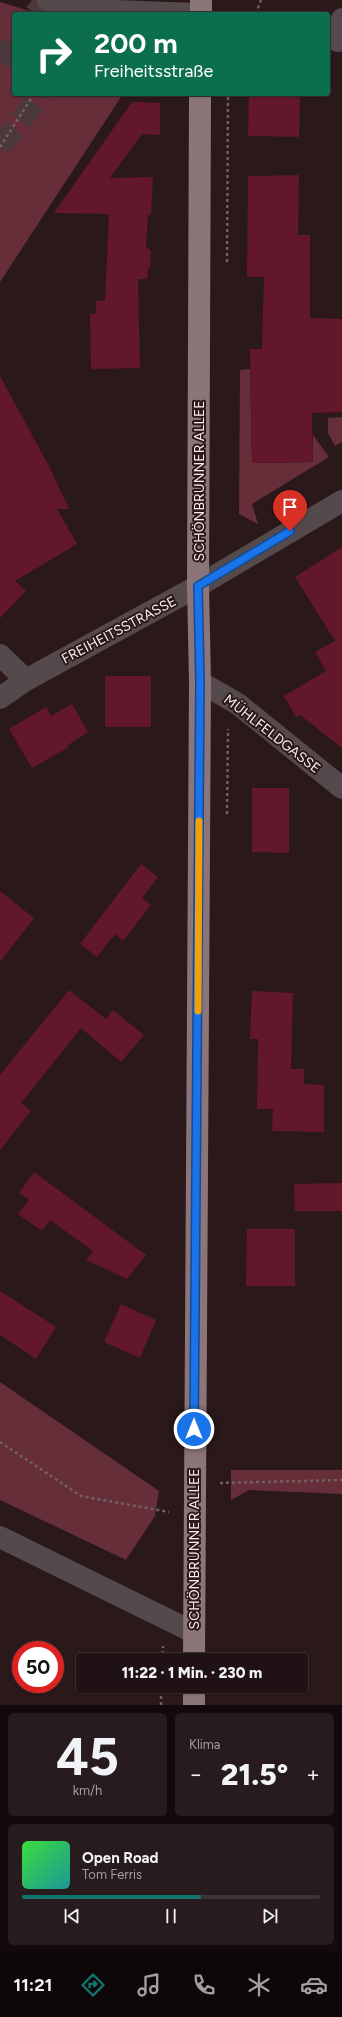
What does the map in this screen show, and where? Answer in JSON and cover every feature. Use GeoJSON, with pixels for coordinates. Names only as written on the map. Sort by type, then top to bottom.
{"type":"FeatureCollection","features":[{"type":"Feature","properties":{"kind":"main road"},"geometry":{"type":"LineString","coordinates":[[201,0],[201,12]]}},
{"type":"Feature","properties":{"kind":"main road","name":"SCHÖNBRUNNER ALLEE"},"geometry":{"type":"LineString","coordinates":[[194,1653],[200,682],[198,586],[200,96]]}},
{"type":"Feature","properties":{"kind":"main road"},"geometry":{"type":"LineString","coordinates":[[194,1693],[194,1705]]}},
{"type":"Feature","properties":{"kind":"street"},"geometry":{"type":"LineString","coordinates":[[48,0],[86,10],[142,12]]}},
{"type":"Feature","properties":{"kind":"street"},"geometry":{"type":"LineString","coordinates":[[336,41],[342,19]]}},
{"type":"Feature","properties":{"kind":"street","name":"FREIHEITSSTRASSE"},"geometry":{"type":"LineString","coordinates":[[0,698],[26,680],[198,586],[342,501]]}},
{"type":"Feature","properties":{"kind":"street"},"geometry":{"type":"LineString","coordinates":[[0,655],[26,680]]}},
{"type":"Feature","properties":{"kind":"street","name":"MÜHLFELDGASSE"},"geometry":{"type":"LineString","coordinates":[[200,682],[238,704],[342,788]]}},
{"type":"Feature","properties":{"kind":"street"},"geometry":{"type":"LineString","coordinates":[[0,1537],[193,1632]]}},
{"type":"Feature","properties":{"kind":"path"},"geometry":{"type":"LineString","coordinates":[[257,12],[261,0]]}},
{"type":"Feature","properties":{"kind":"path"},"geometry":{"type":"LineString","coordinates":[[0,147],[33,96]]}},
{"type":"Feature","properties":{"kind":"path"},"geometry":{"type":"LineString","coordinates":[[0,1442],[81,1496],[194,1516]]}},
{"type":"Feature","properties":{"kind":"path"},"geometry":{"type":"LineString","coordinates":[[222,1483],[342,1480]]}},
{"type":"Feature","properties":{"kind":"path"},"geometry":{"type":"LineString","coordinates":[[160,1705],[161,1693]]}},
{"type":"Feature","properties":{"kind":"shaded area"},"geometry":{"type":"Polygon","coordinates":[[[0,2],[33,12],[12,12],[12,96],[122,96],[0,282],[0,2]]]}},
{"type":"Feature","properties":{"kind":"shaded area"},"geometry":{"type":"Polygon","coordinates":[[[250,369],[252,463],[313,462],[313,435],[329,457],[252,504],[258,524],[239,514],[240,370],[250,369]]]}},
{"type":"Feature","properties":{"kind":"shaded area"},"geometry":{"type":"Polygon","coordinates":[[[342,417],[342,442],[335,446],[328,433],[328,418],[342,417]]]}},
{"type":"Feature","properties":{"kind":"shaded area"},"geometry":{"type":"Polygon","coordinates":[[[0,1382],[159,1491],[155,1516],[126,1560],[0,1500],[0,1382]]]}},
{"type":"Feature","properties":{"kind":"shaded area"},"geometry":{"type":"Polygon","coordinates":[[[231,1470],[342,1470],[342,1494],[249,1490],[231,1500],[231,1470]]]}},
{"type":"Feature","properties":{"kind":"building"},"geometry":{"type":"Polygon","coordinates":[[[249,96],[300,96],[299,137],[248,136],[249,96]]]}},
{"type":"Feature","properties":{"kind":"building"},"geometry":{"type":"Polygon","coordinates":[[[132,102],[160,103],[160,135],[142,134],[110,178],[153,177],[151,215],[148,215],[146,247],[151,251],[150,266],[147,279],[138,279],[140,368],[91,369],[90,314],[96,314],[96,301],[105,301],[109,214],[54,213],[132,102]]]}},
{"type":"Feature","properties":{"kind":"building"},"geometry":{"type":"Polygon","coordinates":[[[299,175],[298,235],[310,235],[310,318],[342,319],[342,412],[312,413],[313,462],[252,463],[250,349],[262,349],[264,277],[247,277],[248,176],[299,175]]]}},
{"type":"Feature","properties":{"kind":"building"},"geometry":{"type":"Polygon","coordinates":[[[0,376],[50,468],[69,509],[57,509],[77,544],[15,581],[26,591],[0,618],[0,376]]]}},
{"type":"Feature","properties":{"kind":"building"},"geometry":{"type":"Polygon","coordinates":[[[342,547],[342,748],[300,715],[296,717],[284,696],[326,671],[315,652],[335,641],[295,577],[342,547]]]}},
{"type":"Feature","properties":{"kind":"building"},"geometry":{"type":"Polygon","coordinates":[[[105,676],[151,676],[151,727],[105,727],[105,676]]]}},
{"type":"Feature","properties":{"kind":"building"},"geometry":{"type":"Polygon","coordinates":[[[72,704],[88,732],[68,745],[69,747],[32,768],[9,729],[46,707],[51,716],[72,704]]]}},
{"type":"Feature","properties":{"kind":"building"},"geometry":{"type":"Polygon","coordinates":[[[252,788],[289,788],[289,853],[252,852],[252,788]]]}},
{"type":"Feature","properties":{"kind":"building"},"geometry":{"type":"Polygon","coordinates":[[[141,864],[158,877],[142,898],[151,905],[123,941],[115,934],[97,957],[80,944],[141,864]]]}},
{"type":"Feature","properties":{"kind":"building"},"geometry":{"type":"Polygon","coordinates":[[[0,891],[34,918],[0,962],[0,891]]]}},
{"type":"Feature","properties":{"kind":"building"},"geometry":{"type":"Polygon","coordinates":[[[69,990],[106,1019],[113,1010],[144,1035],[121,1062],[81,1028],[21,1103],[31,1111],[0,1150],[0,1075],[69,990]]]}},
{"type":"Feature","properties":{"kind":"building"},"geometry":{"type":"Polygon","coordinates":[[[252,991],[293,993],[291,1069],[304,1069],[304,1084],[324,1085],[324,1132],[272,1131],[273,1109],[257,1109],[258,1039],[250,1039],[252,991]]]}},
{"type":"Feature","properties":{"kind":"building"},"geometry":{"type":"Polygon","coordinates":[[[34,1172],[146,1255],[127,1279],[86,1260],[93,1251],[50,1220],[42,1231],[18,1214],[29,1200],[19,1193],[34,1172]]]}},
{"type":"Feature","properties":{"kind":"building"},"geometry":{"type":"Polygon","coordinates":[[[342,1183],[342,1211],[295,1211],[294,1184],[342,1183]]]}},
{"type":"Feature","properties":{"kind":"building"},"geometry":{"type":"Polygon","coordinates":[[[247,1229],[295,1229],[295,1286],[246,1286],[247,1229]]]}},
{"type":"Feature","properties":{"kind":"building"},"geometry":{"type":"Polygon","coordinates":[[[0,1291],[56,1327],[36,1359],[0,1335],[0,1291]]]}},
{"type":"Feature","properties":{"kind":"building"},"geometry":{"type":"Polygon","coordinates":[[[121,1304],[156,1320],[140,1358],[104,1342],[121,1304]]]}},
{"type":"Feature","properties":{"kind":"tunnel"},"geometry":{"type":"LineString","coordinates":[[37,12],[46,0]]}},
{"type":"Feature","properties":{"kind":"tunnel"},"geometry":{"type":"LineString","coordinates":[[0,62],[12,46]]}},
{"type":"Feature","properties":{"kind":"tunnel"},"geometry":{"type":"LineString","coordinates":[[0,146],[40,96]]}},
{"type":"Feature","properties":{"kind":"slow traffic"},"geometry":{"type":"LineString","coordinates":[[198,1011],[199,821]]}},
{"type":"Feature","properties":{"kind":"route"},"geometry":{"type":"LineString","coordinates":[[194,1429],[200,682],[198,586],[290,531]]}}]}
